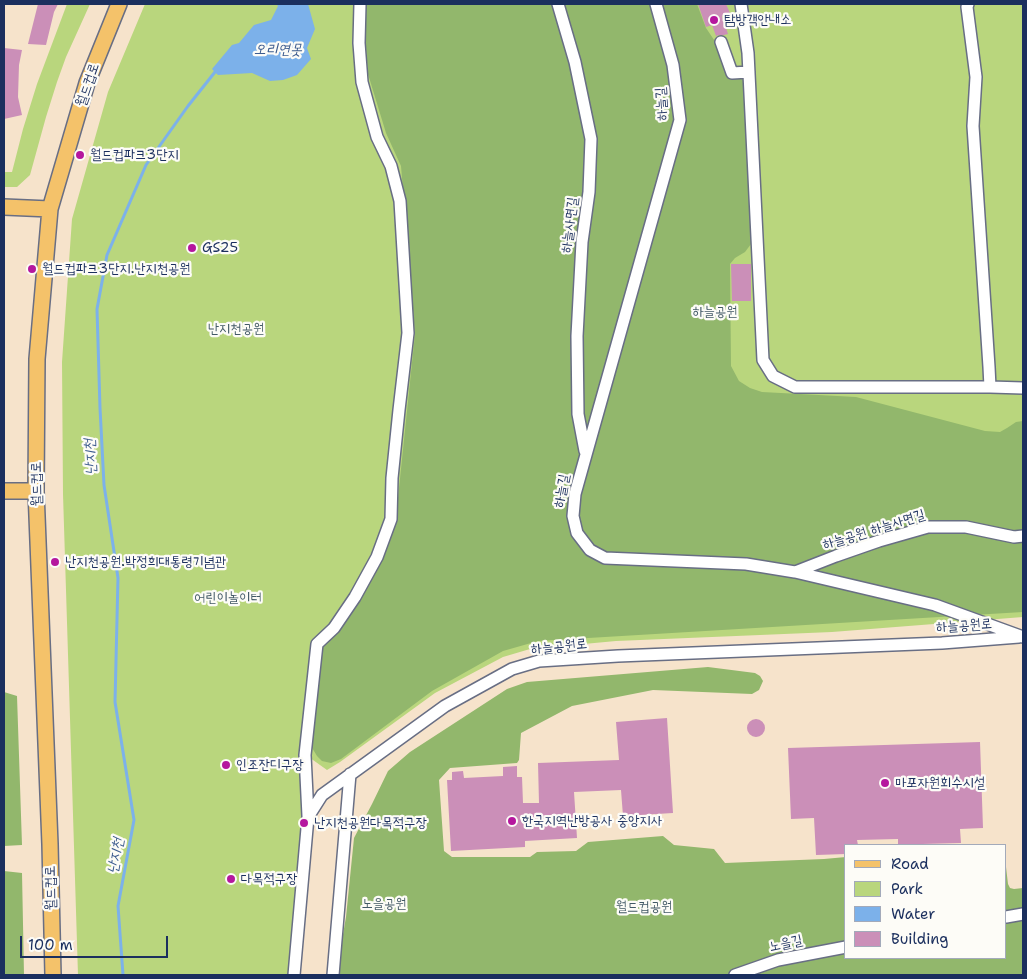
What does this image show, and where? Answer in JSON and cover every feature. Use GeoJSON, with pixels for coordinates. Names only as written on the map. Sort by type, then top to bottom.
{"type":"FeatureCollection","features":[{"type":"Feature","properties":{"kind":"main road","name":"월드컵로"},"geometry":{"type":"LineString","coordinates":[[53,975],[50,844],[36,491],[37,360],[50,209],[87,83],[119,4]]}},
{"type":"Feature","properties":{"kind":"main road"},"geometry":{"type":"LineString","coordinates":[[4,208],[50,209]]}},
{"type":"Feature","properties":{"kind":"main road"},"geometry":{"type":"LineString","coordinates":[[4,491],[36,491]]}},
{"type":"Feature","properties":{"kind":"street"},"geometry":{"type":"LineString","coordinates":[[308,817],[305,755],[316,644],[334,628],[354,597],[377,557],[391,519],[392,478],[408,333],[400,201],[391,166],[377,138],[362,82],[359,43],[360,4]]}},
{"type":"Feature","properties":{"kind":"street","name":"하늘사면길"},"geometry":{"type":"LineString","coordinates":[[558,4],[575,62],[591,139],[590,192],[582,242],[577,336],[578,414],[586,454]]}},
{"type":"Feature","properties":{"kind":"street","name":"하늘길"},"geometry":{"type":"LineString","coordinates":[[656,4],[673,64],[680,120],[575,494],[572,516],[577,533],[590,550],[605,558],[746,564],[795,572],[935,605],[1023,637]]}},
{"type":"Feature","properties":{"kind":"street"},"geometry":{"type":"LineString","coordinates":[[741,4],[748,53],[763,360],[773,376],[795,387],[1023,388]]}},
{"type":"Feature","properties":{"kind":"street"},"geometry":{"type":"LineString","coordinates":[[968,4],[976,77],[973,126],[990,387]]}},
{"type":"Feature","properties":{"kind":"street"},"geometry":{"type":"LineString","coordinates":[[721,42],[732,73],[749,72]]}},
{"type":"Feature","properties":{"kind":"street","name":"하늘공원 하늘사면길"},"geometry":{"type":"LineString","coordinates":[[795,572],[871,544],[928,527],[966,527],[1014,537],[1023,536]]}},
{"type":"Feature","properties":{"kind":"street","name":"하늘공원로"},"geometry":{"type":"LineString","coordinates":[[294,975],[308,817],[322,795],[444,706],[512,669],[539,662],[618,656],[932,643],[1023,637]]}},
{"type":"Feature","properties":{"kind":"street"},"geometry":{"type":"LineString","coordinates":[[333,975],[350,774]]}},
{"type":"Feature","properties":{"kind":"street"},"geometry":{"type":"LineString","coordinates":[[1007,917],[1023,914]]}},
{"type":"Feature","properties":{"kind":"street","name":"노을길"},"geometry":{"type":"LineString","coordinates":[[734,975],[778,960],[844,947]]}},
{"type":"Feature","properties":{"kind":"green space"},"geometry":{"type":"Polygon","coordinates":[[[67,4],[90,4],[57,82],[30,175],[17,187],[4,187],[4,172],[12,172],[37,84],[67,4]]]}},
{"type":"Feature","properties":{"kind":"green space","name":"하늘공원"},"geometry":{"type":"Polygon","coordinates":[[[145,4],[1023,4],[1023,617],[832,632],[616,641],[530,649],[503,657],[435,693],[327,770],[306,755],[294,975],[78,975],[63,494],[62,362],[72,219],[108,92],[145,4]]]}},
{"type":"Feature","properties":{"kind":"green space","name":"하늘공원"},"geometry":{"type":"Polygon","coordinates":[[[363,4],[697,4],[706,28],[739,77],[744,81],[753,233],[751,244],[745,252],[735,258],[730,264],[731,366],[739,381],[750,388],[762,392],[856,397],[985,431],[1000,432],[1016,422],[1023,421],[1023,612],[538,641],[503,651],[432,691],[341,759],[331,763],[322,761],[311,746],[319,647],[336,630],[396,517],[415,334],[401,166],[386,133],[368,74],[363,4]]]}},
{"type":"Feature","properties":{"kind":"green space","name":"월드컵공원"},"geometry":{"type":"Polygon","coordinates":[[[708,667],[755,673],[763,681],[759,690],[752,694],[653,690],[572,706],[521,733],[519,760],[517,763],[450,768],[439,780],[444,851],[452,857],[530,857],[537,852],[576,851],[588,842],[663,836],[674,845],[714,849],[725,863],[844,857],[844,959],[1007,959],[1007,876],[1010,888],[1023,888],[1023,975],[336,975],[346,917],[354,838],[388,771],[410,752],[507,689],[527,682],[708,667]]]}},
{"type":"Feature","properties":{"kind":"green space"},"geometry":{"type":"Polygon","coordinates":[[[4,692],[17,696],[22,845],[4,846],[4,692]]]}},
{"type":"Feature","properties":{"kind":"green space"},"geometry":{"type":"Polygon","coordinates":[[[4,871],[22,873],[24,975],[4,975],[4,871]]]}},
{"type":"Feature","properties":{"kind":"water","name":"오리연못"},"geometry":{"type":"Polygon","coordinates":[[[276,4],[308,4],[315,29],[307,48],[311,59],[297,75],[283,80],[270,81],[252,73],[218,75],[212,69],[232,45],[239,43],[254,25],[271,20],[278,6],[276,4]]]}},
{"type":"Feature","properties":{"kind":"building"},"geometry":{"type":"Polygon","coordinates":[[[38,4],[58,4],[54,12],[46,45],[28,44],[38,4]]]}},
{"type":"Feature","properties":{"kind":"building","name":"탐방객안내소"},"geometry":{"type":"Polygon","coordinates":[[[698,4],[726,4],[730,13],[722,16],[728,34],[716,36],[712,25],[706,27],[698,4]]]}},
{"type":"Feature","properties":{"kind":"building"},"geometry":{"type":"Polygon","coordinates":[[[4,48],[22,50],[19,65],[18,97],[22,115],[4,119],[4,48]]]}},
{"type":"Feature","properties":{"kind":"building"},"geometry":{"type":"Polygon","coordinates":[[[731,264],[751,264],[751,301],[732,301],[731,264]]]}},
{"type":"Feature","properties":{"kind":"building"},"geometry":{"type":"Polygon","coordinates":[[[667,718],[673,813],[623,816],[621,790],[574,792],[577,838],[525,841],[525,847],[451,851],[447,780],[452,780],[452,772],[463,771],[464,778],[503,776],[503,767],[517,766],[517,777],[522,777],[523,803],[539,803],[538,763],[619,760],[616,722],[667,718]]]}},
{"type":"Feature","properties":{"kind":"building"},"geometry":{"type":"Polygon","coordinates":[[[756,719],[762,722],[765,728],[762,734],[756,737],[750,734],[747,728],[750,722],[756,719]]]}},
{"type":"Feature","properties":{"kind":"building","name":"마포자원회수시설"},"geometry":{"type":"Polygon","coordinates":[[[980,742],[983,828],[960,829],[961,843],[898,844],[898,839],[857,840],[858,844],[844,844],[844,854],[816,855],[814,818],[791,819],[788,748],[980,742]]]}},
{"type":"Feature","properties":{"kind":"waterway","name":"난지천"},"geometry":{"type":"LineString","coordinates":[[123,975],[118,906],[134,820],[115,702],[118,578],[104,485],[97,309],[107,255],[146,165],[188,106],[215,72],[218,71]]}},
{"type":"Feature","properties":{"kind":"place","name":"탐방객안내소"},"geometry":{"type":"Point","coordinates":[714,20]}},
{"type":"Feature","properties":{"kind":"place","name":"월드컵파크3단지"},"geometry":{"type":"Point","coordinates":[80,155]}},
{"type":"Feature","properties":{"kind":"place","name":"GS25"},"geometry":{"type":"Point","coordinates":[192,248]}},
{"type":"Feature","properties":{"kind":"place","name":"월드컵파크3단지.난지천공원"},"geometry":{"type":"Point","coordinates":[32,269]}},
{"type":"Feature","properties":{"kind":"place","name":"난지천공원.박정희대통령기념관"},"geometry":{"type":"Point","coordinates":[55,562]}},
{"type":"Feature","properties":{"kind":"place","name":"인조잔디구장"},"geometry":{"type":"Point","coordinates":[226,765]}},
{"type":"Feature","properties":{"kind":"place","name":"마포자원회수시설"},"geometry":{"type":"Point","coordinates":[885,783]}},
{"type":"Feature","properties":{"kind":"place","name":"한국지역난방공사 중앙지사"},"geometry":{"type":"Point","coordinates":[512,821]}},
{"type":"Feature","properties":{"kind":"place","name":"난지천공원다목적구장"},"geometry":{"type":"Point","coordinates":[304,823]}},
{"type":"Feature","properties":{"kind":"place","name":"다목적구장"},"geometry":{"type":"Point","coordinates":[231,879]}},
{"type":"Feature","properties":{"kind":"park label","name":"난지천공원"},"geometry":{"type":"Point","coordinates":[236,329]}},
{"type":"Feature","properties":{"kind":"park label","name":"어린이놀이터"},"geometry":{"type":"Point","coordinates":[228,598]}},
{"type":"Feature","properties":{"kind":"park label","name":"노을공원"},"geometry":{"type":"Point","coordinates":[384,904]}}]}
